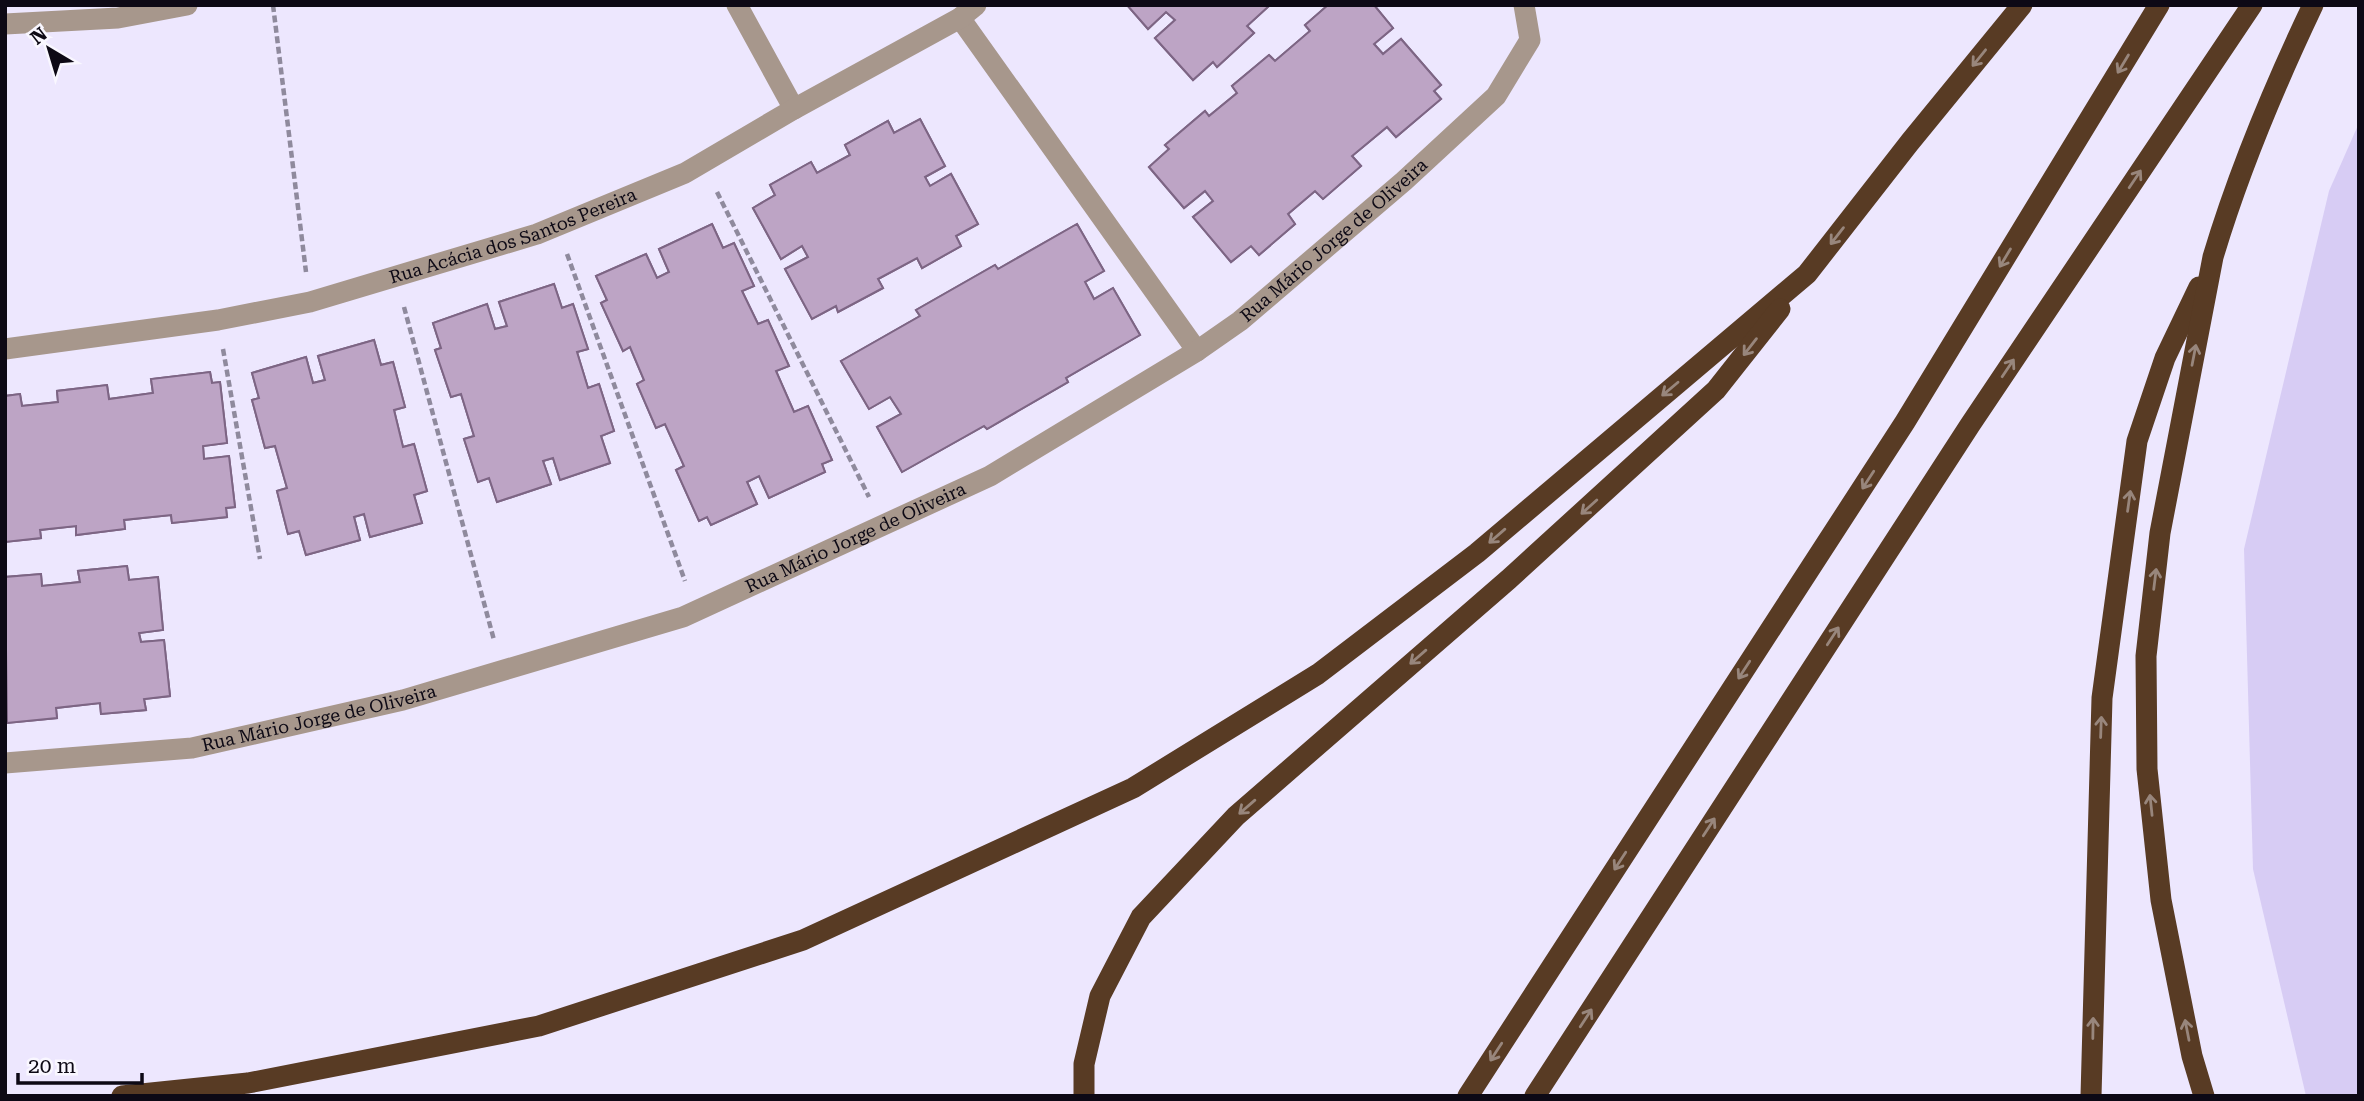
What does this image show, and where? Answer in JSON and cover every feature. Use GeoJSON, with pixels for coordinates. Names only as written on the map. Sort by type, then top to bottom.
{"type":"FeatureCollection","features":[{"type":"Feature","properties":{"kind":"highway"},"geometry":{"type":"LineString","coordinates":[[1084,1096],[1084,1064],[1100,996],[1141,917],[1236,816],[1509,579],[1716,390],[1910,142],[2022,5]]}},
{"type":"Feature","properties":{"kind":"highway"},"geometry":{"type":"LineString","coordinates":[[1468,1096],[1905,422],[2159,5]]}},
{"type":"Feature","properties":{"kind":"highway"},"geometry":{"type":"LineString","coordinates":[[1535,1096],[1970,425],[2252,5]]}},
{"type":"Feature","properties":{"kind":"highway"},"geometry":{"type":"LineString","coordinates":[[2204,1096],[2192,1056],[2161,900],[2147,769],[2146,656],[2160,533],[2213,257],[2226,214],[2270,98],[2313,5]]}},
{"type":"Feature","properties":{"kind":"highway"},"geometry":{"type":"LineString","coordinates":[[2091,1096],[2102,698],[2137,441],[2165,358],[2213,257]]}},
{"type":"Feature","properties":{"kind":"highway"},"geometry":{"type":"LineString","coordinates":[[122,1096],[248,1083],[539,1026],[803,940],[1133,788],[1318,674],[1477,553],[1807,274]]}},
{"type":"Feature","properties":{"kind":"street"},"geometry":{"type":"LineString","coordinates":[[5,24],[118,18],[187,5]]}},
{"type":"Feature","properties":{"kind":"street"},"geometry":{"type":"LineString","coordinates":[[737,5],[794,109]]}},
{"type":"Feature","properties":{"kind":"street","name":"Rua Mário Jorge de Oliveira"},"geometry":{"type":"LineString","coordinates":[[5,763],[192,748],[403,699],[696,612],[990,476],[1197,351],[1240,321],[1404,181],[1496,96],[1530,40],[1524,5]]}},
{"type":"Feature","properties":{"kind":"street"},"geometry":{"type":"LineString","coordinates":[[968,12],[1197,351]]}},
{"type":"Feature","properties":{"kind":"street","name":"Rua Acácia dos Santos Pereira"},"geometry":{"type":"LineString","coordinates":[[5,349],[218,320],[310,302],[557,226],[685,173],[968,12]]}},
{"type":"Feature","properties":{"kind":"path"},"geometry":{"type":"LineString","coordinates":[[273,5],[310,302]]}},
{"type":"Feature","properties":{"kind":"path"},"geometry":{"type":"LineString","coordinates":[[703,163],[883,525]]}},
{"type":"Feature","properties":{"kind":"path"},"geometry":{"type":"LineString","coordinates":[[557,226],[696,612]]}},
{"type":"Feature","properties":{"kind":"path"},"geometry":{"type":"LineString","coordinates":[[396,275],[502,670]]}},
{"type":"Feature","properties":{"kind":"path"},"geometry":{"type":"LineString","coordinates":[[218,320],[260,559]]}},
{"type":"Feature","properties":{"kind":"shaded area"},"geometry":{"type":"Polygon","coordinates":[[[2359,123],[2359,1096],[2306,1096],[2253,869],[2244,549],[2329,191],[2359,123]]]}},
{"type":"Feature","properties":{"kind":"building"},"geometry":{"type":"Polygon","coordinates":[[[1127,5],[1179,5],[1186,13],[1194,5],[1270,5],[1247,26],[1254,33],[1217,67],[1213,62],[1193,80],[1155,38],[1175,20],[1166,12],[1148,29],[1127,5]]]}},
{"type":"Feature","properties":{"kind":"building"},"geometry":{"type":"Polygon","coordinates":[[[1127,5],[1270,5],[1247,26],[1254,33],[1217,67],[1213,62],[1193,80],[1155,38],[1175,20],[1166,12],[1148,29],[1127,5]]]}},
{"type":"Feature","properties":{"kind":"building"},"geometry":{"type":"Polygon","coordinates":[[[1328,5],[1374,5],[1393,28],[1374,44],[1383,54],[1401,39],[1441,85],[1434,91],[1441,99],[1396,137],[1387,127],[1352,156],[1361,166],[1323,199],[1315,191],[1288,214],[1295,224],[1259,255],[1251,246],[1231,262],[1193,217],[1213,201],[1205,191],[1184,208],[1149,167],[1169,149],[1165,145],[1205,111],[1209,116],[1237,93],[1232,86],[1269,55],[1275,61],[1310,31],[1305,25],[1328,5]],[[1366,51],[1356,60],[1366,72],[1376,63],[1366,51]],[[1346,68],[1308,101],[1318,113],[1356,80],[1346,68]],[[1296,109],[1286,118],[1296,130],[1306,121],[1296,109]],[[1277,127],[1239,160],[1249,172],[1287,139],[1277,127]],[[1218,176],[1208,185],[1218,197],[1228,188],[1218,176]]]}},
{"type":"Feature","properties":{"kind":"building"},"geometry":{"type":"Polygon","coordinates":[[[1328,5],[1374,5],[1393,28],[1374,44],[1383,54],[1401,39],[1441,85],[1434,91],[1441,99],[1396,137],[1387,127],[1352,156],[1361,166],[1323,199],[1315,191],[1288,214],[1295,224],[1259,255],[1251,246],[1231,262],[1193,217],[1213,201],[1205,191],[1184,208],[1149,167],[1169,149],[1165,145],[1205,111],[1209,116],[1237,93],[1232,86],[1269,55],[1275,61],[1310,31],[1305,25],[1328,5]]]}},
{"type":"Feature","properties":{"kind":"building"},"geometry":{"type":"Polygon","coordinates":[[[920,119],[945,166],[925,177],[930,186],[951,174],[978,224],[956,236],[961,246],[922,268],[917,258],[878,279],[883,288],[838,312],[836,306],[812,319],[785,269],[808,257],[802,246],[781,259],[753,208],[775,195],[770,185],[811,162],[817,173],[850,155],[845,145],[888,121],[894,133],[920,119]],[[904,187],[892,194],[898,206],[911,199],[904,187]],[[878,202],[837,225],[845,239],[886,215],[878,202]],[[826,233],[814,240],[821,252],[833,246],[826,233]]]}},
{"type":"Feature","properties":{"kind":"building"},"geometry":{"type":"Polygon","coordinates":[[[920,119],[945,166],[925,177],[930,186],[951,174],[978,224],[956,236],[961,246],[922,268],[917,258],[878,279],[883,288],[838,312],[836,306],[812,319],[785,269],[808,257],[802,246],[781,259],[753,208],[775,195],[770,185],[811,162],[817,173],[850,155],[845,145],[888,121],[894,133],[920,119]]]}},
{"type":"Feature","properties":{"kind":"building"},"geometry":{"type":"Polygon","coordinates":[[[712,224],[723,248],[734,243],[754,286],[742,291],[758,324],[768,320],[789,366],[776,371],[794,412],[808,406],[832,460],[822,464],[825,472],[769,498],[759,476],[747,482],[757,504],[711,525],[707,517],[699,521],[676,470],[684,466],[665,424],[656,428],[637,384],[644,380],[630,347],[623,351],[601,303],[607,300],[596,276],[646,254],[657,278],[669,272],[659,249],[712,224]],[[673,278],[658,284],[664,297],[677,290],[673,278]],[[689,314],[675,320],[696,366],[710,359],[689,314]],[[713,372],[700,378],[704,390],[719,384],[713,372]],[[726,396],[711,402],[732,448],[747,441],[726,396]],[[751,453],[737,459],[743,471],[757,465],[751,453]]]}},
{"type":"Feature","properties":{"kind":"building"},"geometry":{"type":"Polygon","coordinates":[[[712,224],[723,248],[734,243],[754,286],[742,291],[758,324],[768,320],[789,366],[776,371],[794,412],[808,406],[832,460],[822,464],[825,472],[769,498],[759,476],[747,482],[757,504],[711,525],[707,517],[699,521],[676,470],[684,466],[665,424],[656,428],[637,384],[644,380],[630,347],[623,351],[601,303],[607,300],[596,276],[646,254],[657,278],[669,272],[659,249],[712,224]]]}},
{"type":"Feature","properties":{"kind":"building"},"geometry":{"type":"Polygon","coordinates":[[[1077,224],[1104,271],[1085,282],[1094,299],[1113,288],[1140,335],[1066,378],[1068,382],[987,429],[984,426],[902,472],[877,427],[901,414],[890,397],[869,409],[841,361],[920,316],[916,310],[995,265],[998,269],[1077,224]],[[1069,292],[1055,300],[1063,315],[1078,307],[1069,292]],[[1042,306],[1006,327],[1015,343],[1051,323],[1042,306]],[[992,337],[977,345],[986,360],[1000,351],[992,337]],[[962,353],[924,375],[934,391],[971,370],[962,353]],[[914,383],[899,392],[907,406],[922,397],[914,383]]]}},
{"type":"Feature","properties":{"kind":"building"},"geometry":{"type":"Polygon","coordinates":[[[1077,224],[1104,271],[1085,282],[1094,299],[1113,288],[1140,335],[1066,378],[1068,382],[987,429],[984,426],[902,472],[877,427],[901,414],[890,397],[869,409],[841,361],[920,316],[916,310],[995,265],[998,269],[1077,224]]]}},
{"type":"Feature","properties":{"kind":"building"},"geometry":{"type":"Polygon","coordinates":[[[554,284],[562,308],[573,304],[588,349],[577,352],[588,388],[599,384],[614,431],[601,436],[610,463],[560,480],[553,458],[543,461],[551,484],[497,502],[489,478],[478,482],[464,439],[474,436],[461,394],[451,397],[435,350],[441,348],[433,323],[487,304],[495,329],[507,326],[499,302],[554,284]],[[512,336],[498,340],[503,353],[516,349],[512,336]],[[522,360],[507,366],[523,409],[537,404],[522,360]],[[543,419],[529,424],[534,437],[547,432],[543,419]]]}},
{"type":"Feature","properties":{"kind":"building"},"geometry":{"type":"Polygon","coordinates":[[[554,284],[562,308],[573,304],[588,349],[577,352],[588,388],[599,384],[614,431],[601,436],[610,463],[560,480],[553,458],[543,461],[551,484],[497,502],[489,478],[478,482],[464,439],[474,436],[461,394],[451,397],[435,350],[441,348],[433,323],[487,304],[495,329],[507,326],[499,302],[554,284]]]}},
{"type":"Feature","properties":{"kind":"building"},"geometry":{"type":"Polygon","coordinates":[[[374,340],[381,365],[393,362],[405,407],[394,410],[403,447],[414,444],[427,491],[414,495],[422,523],[370,537],[364,514],[354,517],[360,540],[306,555],[299,531],[288,534],[277,491],[287,488],[275,446],[265,448],[252,400],[259,398],[252,373],[306,357],[313,383],[325,380],[318,356],[374,340]],[[330,390],[316,394],[319,407],[333,403],[330,390]],[[338,415],[324,420],[337,464],[352,460],[338,415]],[[357,475],[343,479],[347,493],[360,488],[357,475]]]}},
{"type":"Feature","properties":{"kind":"building"},"geometry":{"type":"Polygon","coordinates":[[[374,340],[381,365],[393,362],[405,407],[394,410],[403,447],[414,444],[427,491],[414,495],[422,523],[370,537],[364,514],[354,517],[360,540],[306,555],[299,531],[288,534],[277,491],[287,488],[275,446],[265,448],[252,400],[259,398],[252,373],[306,357],[313,383],[325,380],[318,356],[374,340]]]}},
{"type":"Feature","properties":{"kind":"building"},"geometry":{"type":"Polygon","coordinates":[[[210,372],[212,383],[220,382],[227,443],[203,446],[204,459],[229,456],[235,507],[226,508],[227,517],[172,523],[171,515],[124,520],[125,529],[76,535],[76,526],[40,530],[41,538],[5,542],[5,396],[20,394],[22,406],[58,402],[57,391],[107,385],[109,399],[153,393],[151,379],[210,372]],[[192,445],[179,447],[180,462],[194,461],[192,445]],[[167,448],[116,453],[118,469],[168,463],[167,448]],[[103,457],[89,458],[91,473],[104,472],[103,457]],[[76,458],[26,463],[28,480],[78,474],[76,458]]]}},
{"type":"Feature","properties":{"kind":"building"},"geometry":{"type":"Polygon","coordinates":[[[210,372],[212,383],[220,382],[227,443],[203,446],[204,459],[229,456],[235,507],[226,508],[227,517],[172,523],[171,515],[124,520],[125,529],[76,535],[76,526],[40,530],[41,538],[5,542],[5,396],[20,394],[22,406],[58,402],[57,391],[107,385],[109,399],[153,393],[151,379],[210,372]]]}},
{"type":"Feature","properties":{"kind":"building"},"geometry":{"type":"Polygon","coordinates":[[[127,566],[129,580],[158,577],[163,630],[139,633],[141,642],[164,640],[170,696],[144,699],[146,710],[101,714],[100,703],[56,708],[57,718],[7,723],[5,577],[41,574],[42,586],[80,582],[78,571],[127,566]],[[114,632],[100,633],[101,647],[115,646],[114,632]],[[83,635],[37,641],[39,656],[85,651],[83,635]],[[25,643],[11,645],[12,659],[26,658],[25,643]]]}},
{"type":"Feature","properties":{"kind":"building"},"geometry":{"type":"Polygon","coordinates":[[[127,566],[129,580],[158,577],[163,630],[139,633],[141,642],[164,640],[170,696],[144,699],[146,710],[101,714],[100,703],[56,708],[57,718],[7,723],[5,577],[41,574],[42,586],[80,582],[78,571],[127,566]]]}}]}
